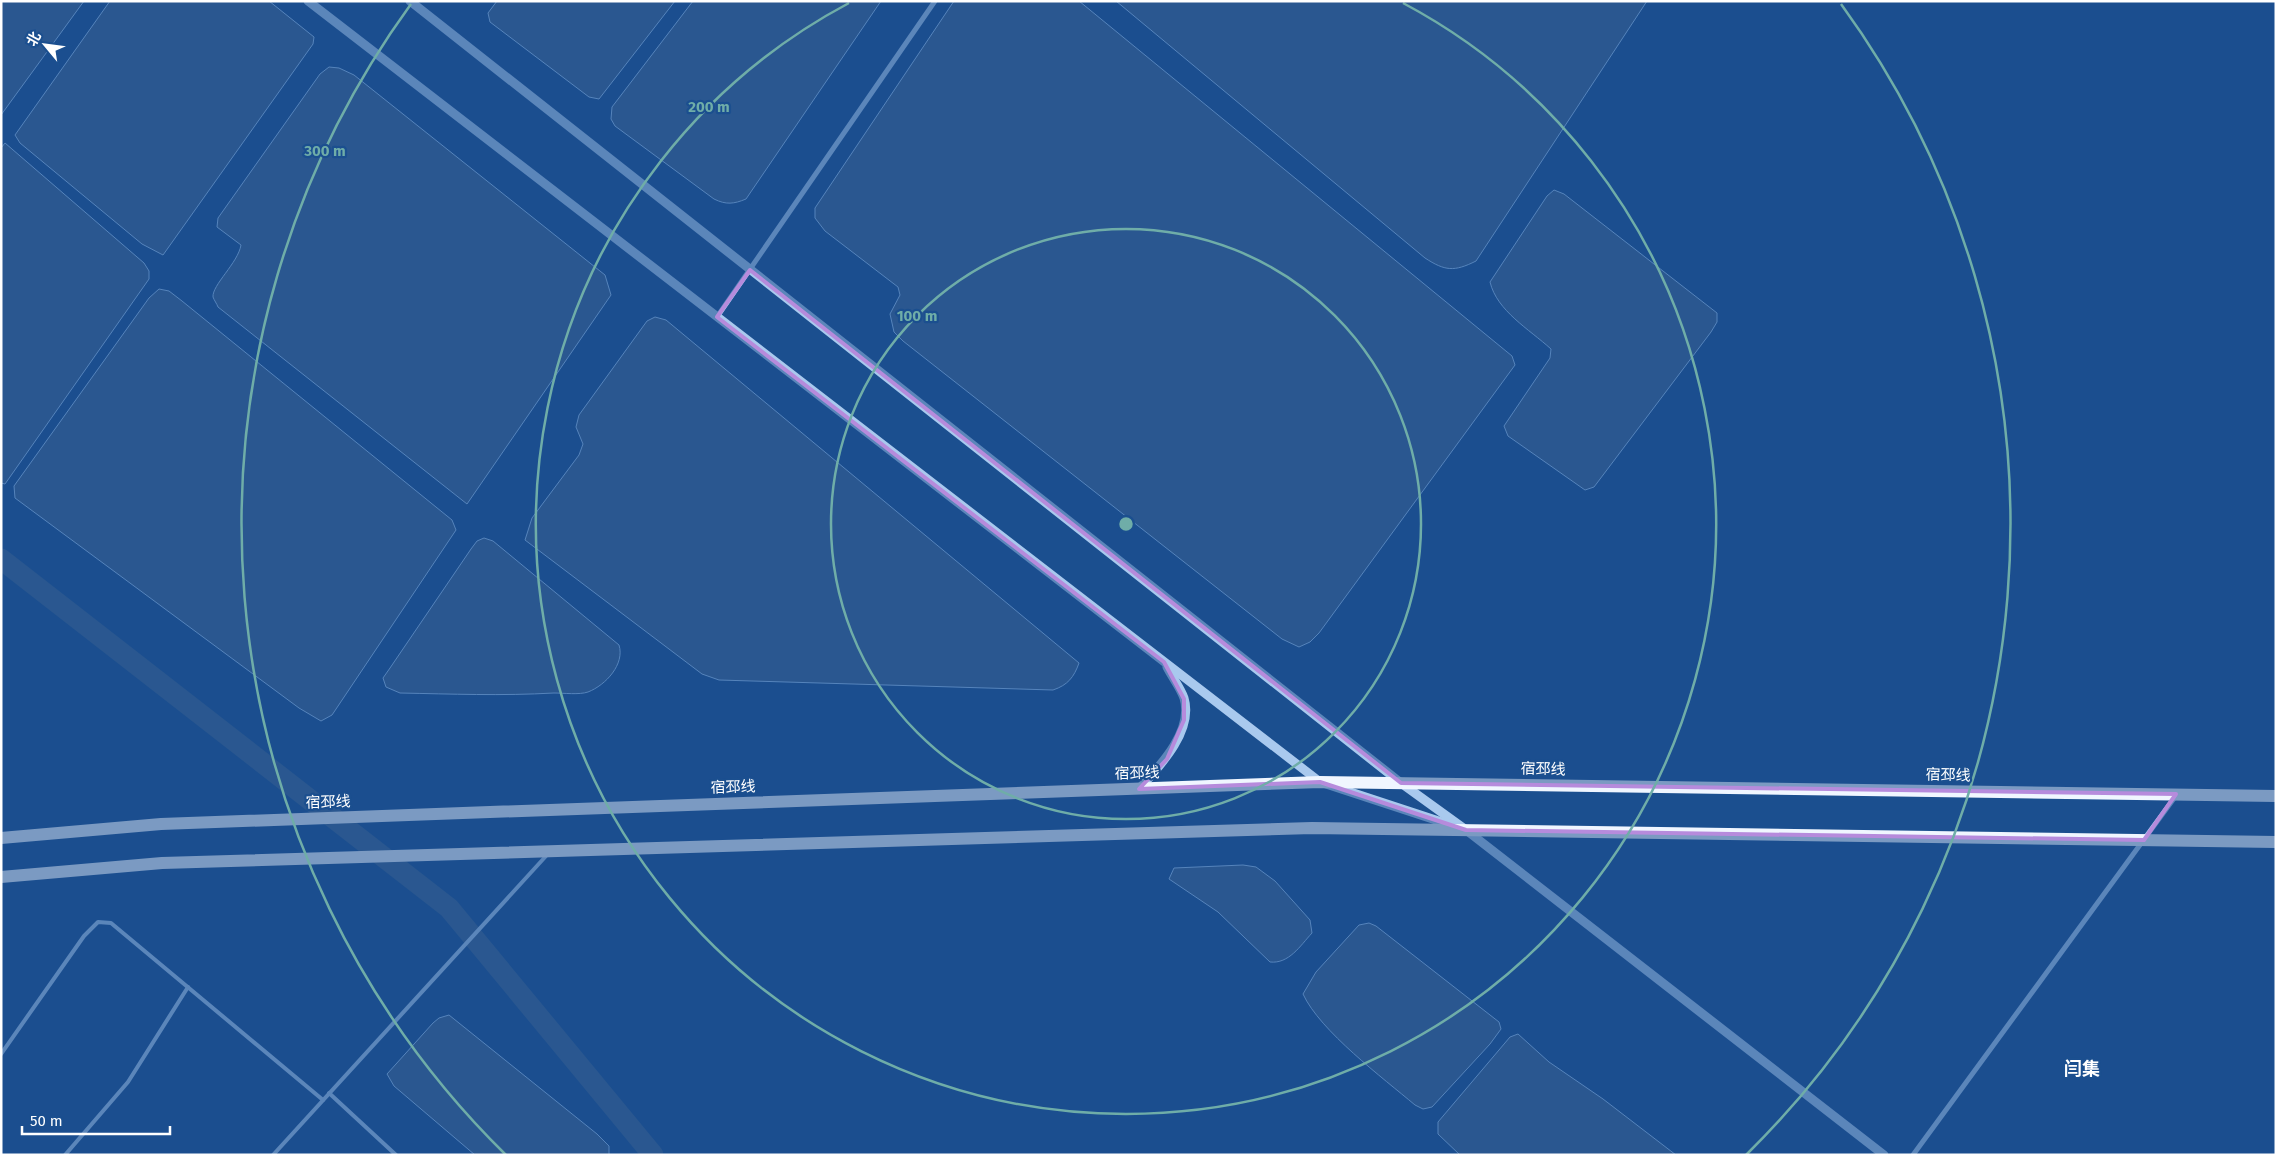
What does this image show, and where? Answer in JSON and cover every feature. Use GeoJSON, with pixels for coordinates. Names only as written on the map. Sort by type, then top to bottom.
{"type":"FeatureCollection","features":[{"type":"Feature","properties":{"kind":"main road","name":"宿邳线"},"geometry":{"type":"LineString","coordinates":[[1,838],[161,824],[1320,782],[2276,796]]}},
{"type":"Feature","properties":{"kind":"main road"},"geometry":{"type":"LineString","coordinates":[[1,876],[162,863],[469,852],[1312,828],[2276,842]]}},
{"type":"Feature","properties":{"kind":"street"},"geometry":{"type":"LineString","coordinates":[[308,1],[1320,782],[1466,830]]}},
{"type":"Feature","properties":{"kind":"street"},"geometry":{"type":"LineString","coordinates":[[410,1],[1400,783],[1466,830],[1884,1155]]}},
{"type":"Feature","properties":{"kind":"street"},"geometry":{"type":"LineString","coordinates":[[717,317],[935,1]]}},
{"type":"Feature","properties":{"kind":"street"},"geometry":{"type":"LineString","coordinates":[[1139,789],[1167,758],[1178,739],[1184,720],[1184,699],[1164,662]]}},
{"type":"Feature","properties":{"kind":"street"},"geometry":{"type":"LineString","coordinates":[[1914,1155],[2176,794]]}},
{"type":"Feature","properties":{"kind":"lane"},"geometry":{"type":"LineString","coordinates":[[273,1155],[551,850]]}},
{"type":"Feature","properties":{"kind":"lane"},"geometry":{"type":"LineString","coordinates":[[1,1054],[84,936],[98,922],[111,923],[323,1100]]}},
{"type":"Feature","properties":{"kind":"lane"},"geometry":{"type":"LineString","coordinates":[[65,1155],[128,1082],[188,987]]}},
{"type":"Feature","properties":{"kind":"lane"},"geometry":{"type":"LineString","coordinates":[[329,1093],[396,1155]]}},
{"type":"Feature","properties":{"kind":"highlighted area"},"geometry":{"type":"Polygon","coordinates":[[[750,270],[1401,783],[2176,794],[2144,840],[1466,830],[1320,782],[1139,789],[1167,759],[1184,720],[1184,699],[1164,662],[717,317],[750,270]]]}},
{"type":"Feature","properties":{"kind":"water"},"geometry":{"type":"Polygon","coordinates":[[[1,1],[84,1],[1,115],[1,1]]]}},
{"type":"Feature","properties":{"kind":"water"},"geometry":{"type":"Polygon","coordinates":[[[110,1],[269,1],[314,37],[313,44],[163,255],[142,244],[20,143],[15,135],[110,1]]]}},
{"type":"Feature","properties":{"kind":"water"},"geometry":{"type":"Polygon","coordinates":[[[497,1],[675,1],[599,99],[589,97],[490,22],[488,13],[497,1]]]}},
{"type":"Feature","properties":{"kind":"water"},"geometry":{"type":"Polygon","coordinates":[[[693,1],[881,1],[746,199],[734,203],[726,203],[714,199],[615,126],[611,119],[612,107],[693,1]]]}},
{"type":"Feature","properties":{"kind":"water"},"geometry":{"type":"Polygon","coordinates":[[[954,1],[1079,1],[1512,356],[1515,365],[1319,633],[1310,642],[1299,647],[1282,639],[903,341],[894,332],[890,314],[900,295],[898,287],[825,231],[815,218],[815,208],[954,1]]]}},
{"type":"Feature","properties":{"kind":"water"},"geometry":{"type":"Polygon","coordinates":[[[1116,1],[1647,1],[1476,261],[1462,267],[1444,268],[1425,258],[1116,1]]]}},
{"type":"Feature","properties":{"kind":"water"},"geometry":{"type":"Polygon","coordinates":[[[329,67],[339,68],[354,75],[605,275],[611,295],[467,504],[218,307],[213,297],[217,286],[235,259],[241,245],[217,227],[218,218],[320,74],[329,67]]]}},
{"type":"Feature","properties":{"kind":"water"},"geometry":{"type":"Polygon","coordinates":[[[5,143],[144,263],[149,271],[149,279],[5,484],[1,483],[1,148],[5,143]]]}},
{"type":"Feature","properties":{"kind":"water"},"geometry":{"type":"Polygon","coordinates":[[[1554,190],[1564,194],[1717,313],[1717,322],[1711,332],[1594,487],[1585,490],[1508,436],[1504,426],[1550,358],[1551,349],[1507,311],[1499,302],[1490,282],[1547,196],[1554,190]]]}},
{"type":"Feature","properties":{"kind":"water"},"geometry":{"type":"Polygon","coordinates":[[[159,289],[169,291],[182,301],[452,520],[456,530],[332,715],[321,721],[299,708],[15,498],[14,486],[149,298],[159,289]]]}},
{"type":"Feature","properties":{"kind":"water"},"geometry":{"type":"Polygon","coordinates":[[[655,317],[666,320],[1079,663],[1070,680],[1063,686],[1053,690],[719,680],[702,674],[525,540],[532,518],[579,455],[583,444],[576,427],[579,415],[647,321],[655,317]]]}},
{"type":"Feature","properties":{"kind":"water"},"geometry":{"type":"Polygon","coordinates":[[[484,538],[493,541],[619,645],[620,652],[617,666],[613,673],[595,689],[580,693],[477,694],[400,693],[386,687],[383,678],[471,549],[477,541],[484,538]]]}},
{"type":"Feature","properties":{"kind":"water"},"geometry":{"type":"Polygon","coordinates":[[[1243,865],[1256,867],[1275,881],[1310,920],[1312,933],[1294,953],[1283,960],[1270,962],[1218,912],[1169,879],[1174,868],[1243,865]]]}},
{"type":"Feature","properties":{"kind":"water"},"geometry":{"type":"Polygon","coordinates":[[[1369,923],[1376,926],[1499,1022],[1501,1029],[1490,1044],[1432,1107],[1423,1109],[1415,1105],[1370,1068],[1323,1023],[1303,994],[1316,972],[1359,925],[1369,923]]]}},
{"type":"Feature","properties":{"kind":"water"},"geometry":{"type":"Polygon","coordinates":[[[449,1015],[597,1134],[609,1146],[609,1155],[475,1155],[394,1086],[387,1074],[433,1023],[439,1018],[449,1015]]]}},
{"type":"Feature","properties":{"kind":"water"},"geometry":{"type":"Polygon","coordinates":[[[1518,1034],[1549,1062],[1603,1099],[1676,1155],[1460,1155],[1438,1134],[1438,1122],[1510,1037],[1518,1034]]]}},
{"type":"Feature","properties":{"kind":"waterway"},"geometry":{"type":"LineString","coordinates":[[1,559],[449,908],[653,1155]]}},
{"type":"Feature","properties":{"kind":"district","name":"闫集"},"geometry":{"type":"Point","coordinates":[2082,1069]}}]}
